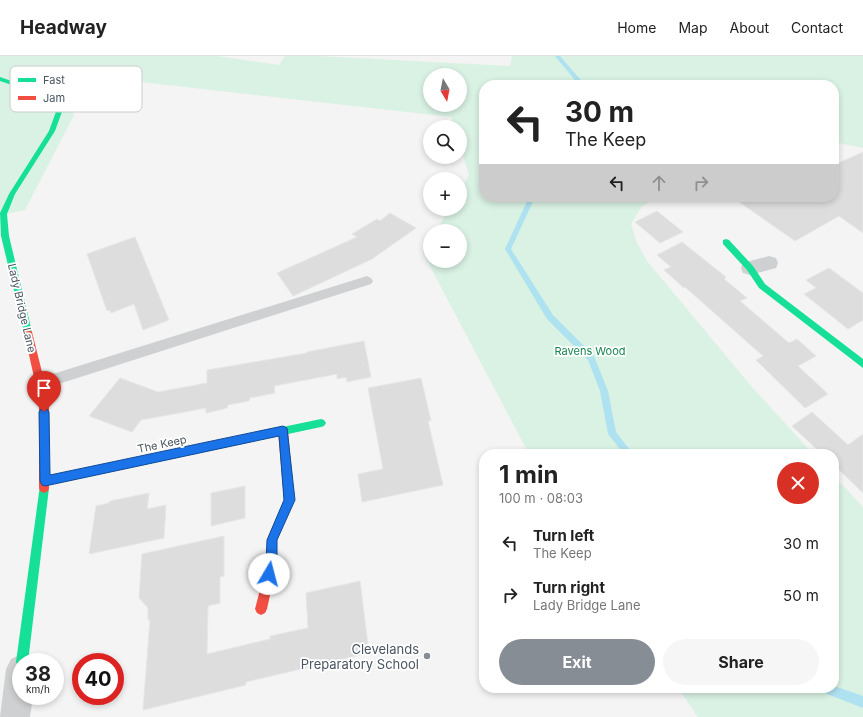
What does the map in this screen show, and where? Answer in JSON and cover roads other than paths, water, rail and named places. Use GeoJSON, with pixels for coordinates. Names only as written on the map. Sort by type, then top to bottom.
{"type":"FeatureCollection","features":[{"type":"Feature","properties":{"kind":"street","name":"Lady Bridge Lane"},"geometry":{"type":"LineString","coordinates":[[0,79],[10,82]]}},
{"type":"Feature","properties":{"kind":"street","name":"Lady Bridge Lane"},"geometry":{"type":"LineString","coordinates":[[23,653],[45,481],[44,400],[7,244],[3,210],[53,129],[59,112]]}},
{"type":"Feature","properties":{"kind":"street"},"geometry":{"type":"LineString","coordinates":[[726,242],[750,268],[762,286],[863,364]]}},
{"type":"Feature","properties":{"kind":"street"},"geometry":{"type":"LineString","coordinates":[[750,268],[769,263]]}},
{"type":"Feature","properties":{"kind":"street","name":"The Keep"},"geometry":{"type":"LineString","coordinates":[[45,481],[321,422]]}},
{"type":"Feature","properties":{"kind":"street"},"geometry":{"type":"LineString","coordinates":[[261,609],[272,562],[272,540],[289,500],[283,431]]}},
{"type":"Feature","properties":{"kind":"street"},"geometry":{"type":"LineString","coordinates":[[15,717],[16,705]]}},
{"type":"Feature","properties":{"kind":"lane"},"geometry":{"type":"LineString","coordinates":[[40,384],[367,281]]}},
{"type":"Feature","properties":{"kind":"waterway"},"geometry":{"type":"LineString","coordinates":[[557,56],[578,80]]}},
{"type":"Feature","properties":{"kind":"waterway"},"geometry":{"type":"LineString","coordinates":[[530,202],[508,249],[550,317],[591,358],[604,391],[612,434],[625,449]]}},
{"type":"Feature","properties":{"kind":"waterway"},"geometry":{"type":"LineString","coordinates":[[839,693],[863,702]]}},
{"type":"Feature","properties":{"kind":"place","name":"Clevelands Preparatory School"},"geometry":{"type":"Point","coordinates":[427,656]}},
{"type":"Feature","properties":{"kind":"park label","name":"Ravens Wood"},"geometry":{"type":"Point","coordinates":[590,351]}}]}
